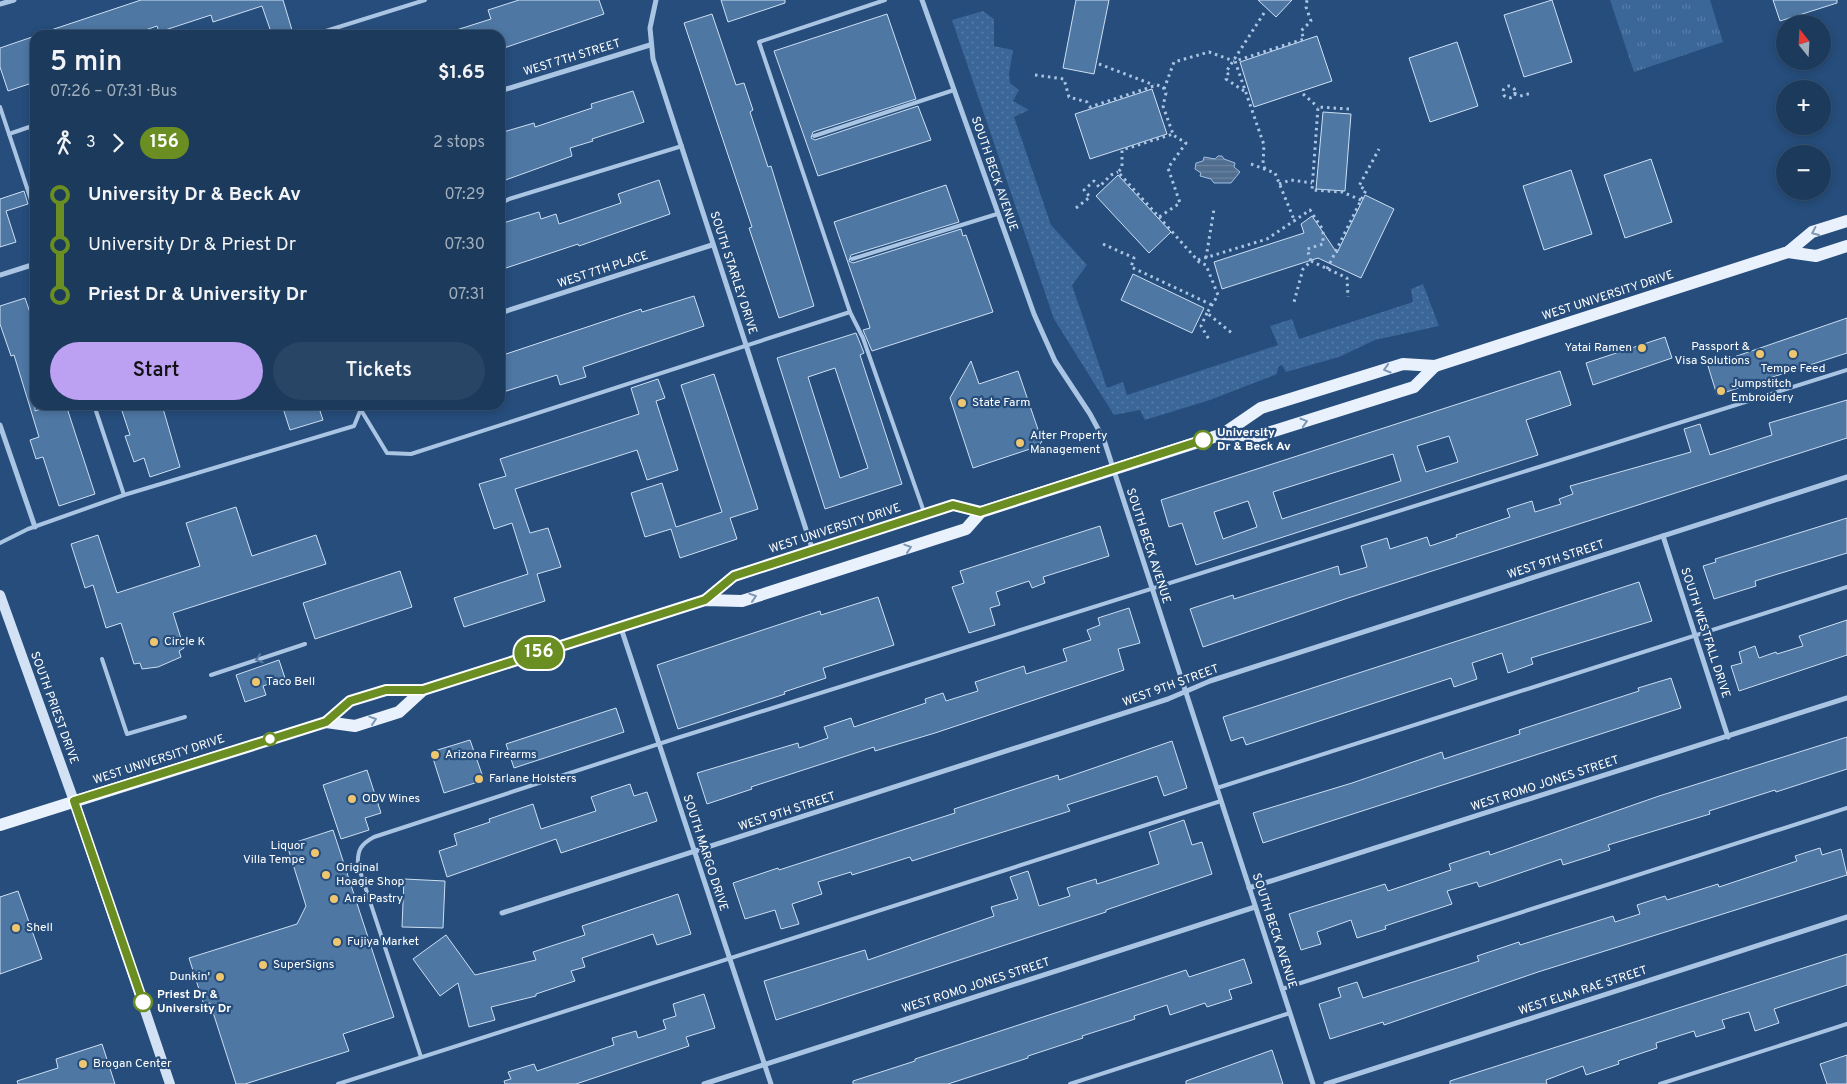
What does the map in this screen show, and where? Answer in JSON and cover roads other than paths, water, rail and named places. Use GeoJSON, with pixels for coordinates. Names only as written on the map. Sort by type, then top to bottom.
{"type":"FeatureCollection","features":[{"type":"Feature","properties":{"kind":"main road","name":"WEST UNIVERSITY DRIVE"},"geometry":{"type":"LineString","coordinates":[[705,600],[734,576],[953,505],[980,512],[1113,470],[1223,434],[1261,408],[1403,364],[1435,366],[1788,252],[1812,232],[1847,221]]}},
{"type":"Feature","properties":{"kind":"main road","name":"WEST UNIVERSITY DRIVE"},"geometry":{"type":"LineString","coordinates":[[1788,252],[1816,256],[1847,246]]}},
{"type":"Feature","properties":{"kind":"main road","name":"WEST UNIVERSITY DRIVE"},"geometry":{"type":"LineString","coordinates":[[1223,434],[1258,436],[1414,387],[1435,366]]}},
{"type":"Feature","properties":{"kind":"main road","name":"WEST UNIVERSITY DRIVE"},"geometry":{"type":"LineString","coordinates":[[0,825],[326,722],[350,701],[386,690],[423,690],[705,600],[742,601],[966,529],[980,512]]}},
{"type":"Feature","properties":{"kind":"main road","name":"SOUTH PRIEST DRIVE"},"geometry":{"type":"LineString","coordinates":[[0,596],[74,801],[170,1084]]}},
{"type":"Feature","properties":{"kind":"main road","name":"WEST UNIVERSITY DRIVE"},"geometry":{"type":"LineString","coordinates":[[326,722],[355,726],[399,712],[423,690]]}},
{"type":"Feature","properties":{"kind":"street"},"geometry":{"type":"LineString","coordinates":[[0,4],[14,0]]}},
{"type":"Feature","properties":{"kind":"street","name":"SOUTH STARLEY DRIVE"},"geometry":{"type":"LineString","coordinates":[[656,0],[650,28],[650,44],[712,245],[747,346],[813,551]]}},
{"type":"Feature","properties":{"kind":"street","name":"SOUTH BECK AVENUE"},"geometry":{"type":"LineString","coordinates":[[922,0],[1034,314],[1055,361],[1090,414],[1104,440],[1313,1084]]}},
{"type":"Feature","properties":{"kind":"street","name":"WEST 7TH STREET"},"geometry":{"type":"LineString","coordinates":[[505,89],[650,44]]}},
{"type":"Feature","properties":{"kind":"street","name":"WEST 7TH PLACE"},"geometry":{"type":"LineString","coordinates":[[505,311],[712,245]]}},
{"type":"Feature","properties":{"kind":"street"},"geometry":{"type":"LineString","coordinates":[[0,275],[30,266]]}},
{"type":"Feature","properties":{"kind":"street"},"geometry":{"type":"LineString","coordinates":[[0,425],[35,527]]}},
{"type":"Feature","properties":{"kind":"street","name":"WEST 9TH STREET"},"geometry":{"type":"LineString","coordinates":[[502,913],[1186,692],[1220,678],[1847,477]]}},
{"type":"Feature","properties":{"kind":"street","name":"SOUTH WESTFALL DRIVE"},"geometry":{"type":"LineString","coordinates":[[1663,536],[1728,736]]}},
{"type":"Feature","properties":{"kind":"street","name":"SOUTH MARGO DRIVE"},"geometry":{"type":"LineString","coordinates":[[621,627],[772,1084]]}},
{"type":"Feature","properties":{"kind":"street","name":"WEST ROMO JONES STREET"},"geometry":{"type":"LineString","coordinates":[[1249,888],[1847,698]]}},
{"type":"Feature","properties":{"kind":"street","name":"WEST ROMO JONES STREET"},"geometry":{"type":"LineString","coordinates":[[704,1084],[1255,907]]}},
{"type":"Feature","properties":{"kind":"street","name":"WEST ELNA RAE STREET"},"geometry":{"type":"LineString","coordinates":[[1326,1084],[1847,917]]}},
{"type":"Feature","properties":{"kind":"lane"},"geometry":{"type":"LineString","coordinates":[[329,30],[425,0]]}},
{"type":"Feature","properties":{"kind":"lane"},"geometry":{"type":"LineString","coordinates":[[885,0],[759,42],[850,312],[864,338],[925,514]]}},
{"type":"Feature","properties":{"kind":"lane"},"geometry":{"type":"LineString","coordinates":[[814,136],[954,90]]}},
{"type":"Feature","properties":{"kind":"lane"},"geometry":{"type":"LineString","coordinates":[[0,107],[30,197]]}},
{"type":"Feature","properties":{"kind":"lane"},"geometry":{"type":"LineString","coordinates":[[9,134],[30,127]]}},
{"type":"Feature","properties":{"kind":"lane"},"geometry":{"type":"LineString","coordinates":[[505,202],[682,146]]}},
{"type":"Feature","properties":{"kind":"lane"},"geometry":{"type":"LineString","coordinates":[[852,259],[998,214]]}},
{"type":"Feature","properties":{"kind":"lane"},"geometry":{"type":"LineString","coordinates":[[362,410],[388,453],[411,454],[850,312]]}},
{"type":"Feature","properties":{"kind":"lane"},"geometry":{"type":"LineString","coordinates":[[421,1056],[358,865],[357,856],[360,847],[374,837],[659,744],[1847,370]]}},
{"type":"Feature","properties":{"kind":"lane"},"geometry":{"type":"LineString","coordinates":[[96,410],[124,495]]}},
{"type":"Feature","properties":{"kind":"lane"},"geometry":{"type":"LineString","coordinates":[[0,543],[35,527],[124,495],[354,426],[359,410]]}},
{"type":"Feature","properties":{"kind":"lane"},"geometry":{"type":"LineString","coordinates":[[1217,788],[1847,587]]}},
{"type":"Feature","properties":{"kind":"lane"},"geometry":{"type":"LineString","coordinates":[[211,675],[305,644]]}},
{"type":"Feature","properties":{"kind":"lane"},"geometry":{"type":"LineString","coordinates":[[102,659],[127,734],[185,717]]}},
{"type":"Feature","properties":{"kind":"lane"},"geometry":{"type":"LineString","coordinates":[[338,1084],[1221,801]]}},
{"type":"Feature","properties":{"kind":"lane"},"geometry":{"type":"LineString","coordinates":[[1282,989],[1847,808]]}},
{"type":"Feature","properties":{"kind":"lane"},"geometry":{"type":"LineString","coordinates":[[1070,1084],[1290,1014]]}},
{"type":"Feature","properties":{"kind":"lane"},"geometry":{"type":"LineString","coordinates":[[1660,1084],[1847,1024]]}},
{"type":"Feature","properties":{"kind":"place","name":"Yatai Ramen"},"geometry":{"type":"Point","coordinates":[1642,348]}},
{"type":"Feature","properties":{"kind":"place","name":"Passport & Visa Solutions"},"geometry":{"type":"Point","coordinates":[1760,354]}},
{"type":"Feature","properties":{"kind":"place","name":"Tempe Feed"},"geometry":{"type":"Point","coordinates":[1793,354]}},
{"type":"Feature","properties":{"kind":"place","name":"Jumpstitch Embroidery"},"geometry":{"type":"Point","coordinates":[1721,391]}},
{"type":"Feature","properties":{"kind":"place","name":"State Farm"},"geometry":{"type":"Point","coordinates":[962,403]}},
{"type":"Feature","properties":{"kind":"place","name":"University Dr & Beck Av"},"geometry":{"type":"Point","coordinates":[1203,440]}},
{"type":"Feature","properties":{"kind":"place","name":"Alter Property Management"},"geometry":{"type":"Point","coordinates":[1020,443]}},
{"type":"Feature","properties":{"kind":"place","name":"Circle K"},"geometry":{"type":"Point","coordinates":[154,642]}},
{"type":"Feature","properties":{"kind":"place","name":"Taco Bell"},"geometry":{"type":"Point","coordinates":[256,682]}},
{"type":"Feature","properties":{"kind":"place","name":"Arizona Firearms"},"geometry":{"type":"Point","coordinates":[435,755]}},
{"type":"Feature","properties":{"kind":"place","name":"Farlane Holsters"},"geometry":{"type":"Point","coordinates":[479,779]}},
{"type":"Feature","properties":{"kind":"place","name":"ODV Wines"},"geometry":{"type":"Point","coordinates":[352,799]}},
{"type":"Feature","properties":{"kind":"place","name":"Liquor Villa Tempe"},"geometry":{"type":"Point","coordinates":[315,853]}},
{"type":"Feature","properties":{"kind":"place","name":"Original Hoagie Shop"},"geometry":{"type":"Point","coordinates":[326,875]}},
{"type":"Feature","properties":{"kind":"place","name":"Arai Pastry"},"geometry":{"type":"Point","coordinates":[334,899]}},
{"type":"Feature","properties":{"kind":"place","name":"Shell"},"geometry":{"type":"Point","coordinates":[16,928]}},
{"type":"Feature","properties":{"kind":"place","name":"Fujiya Market"},"geometry":{"type":"Point","coordinates":[337,942]}},
{"type":"Feature","properties":{"kind":"place","name":"SuperSigns"},"geometry":{"type":"Point","coordinates":[263,965]}},
{"type":"Feature","properties":{"kind":"place","name":"Dunkin'"},"geometry":{"type":"Point","coordinates":[220,977]}},
{"type":"Feature","properties":{"kind":"place","name":"Priest Dr & University Dr"},"geometry":{"type":"Point","coordinates":[143,1002]}},
{"type":"Feature","properties":{"kind":"place","name":"Brogan Center"},"geometry":{"type":"Point","coordinates":[83,1064]}}]}
